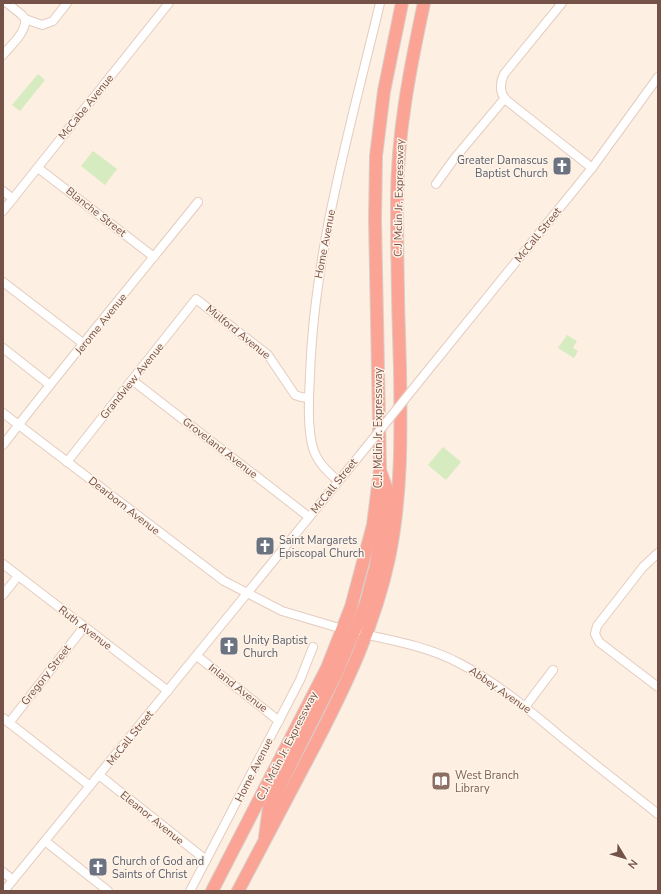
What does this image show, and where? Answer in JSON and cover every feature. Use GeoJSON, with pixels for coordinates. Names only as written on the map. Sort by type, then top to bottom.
{"type":"FeatureCollection","features":[{"type":"Feature","properties":{"kind":"highway","name":"C.J. Mclin Jr. Expressway"},"geometry":{"type":"LineString","coordinates":[[212,891],[328,668],[366,603],[375,569],[386,513],[387,490],[380,470],[375,220],[376,156],[384,92],[402,3]]}},
{"type":"Feature","properties":{"kind":"highway","name":"C.J Mclin Jr. Expressway"},"geometry":{"type":"LineString","coordinates":[[400,394],[397,198],[401,129],[411,63],[424,3]]}},
{"type":"Feature","properties":{"kind":"highway","name":"C.J. Mclin Jr. Expressway"},"geometry":{"type":"LineString","coordinates":[[238,891],[343,691],[368,635],[383,585],[395,524],[400,480],[400,394]]}},
{"type":"Feature","properties":{"kind":"highway"},"geometry":{"type":"LineString","coordinates":[[264,841],[268,807],[337,672],[349,630]]}},
{"type":"Feature","properties":{"kind":"street"},"geometry":{"type":"LineString","coordinates":[[7,3],[22,15],[25,20],[36,24],[48,24],[67,3]]}},
{"type":"Feature","properties":{"kind":"street","name":"McCabe Avenue"},"geometry":{"type":"LineString","coordinates":[[3,211],[169,3]]}},
{"type":"Feature","properties":{"kind":"street","name":"Home Avenue"},"geometry":{"type":"LineString","coordinates":[[338,482],[320,463],[312,444],[309,398],[311,343],[322,258],[380,3]]}},
{"type":"Feature","properties":{"kind":"street"},"geometry":{"type":"LineString","coordinates":[[562,3],[504,74],[500,88],[504,98],[592,168]]}},
{"type":"Feature","properties":{"kind":"street"},"geometry":{"type":"LineString","coordinates":[[3,55],[22,32],[25,20]]}},
{"type":"Feature","properties":{"kind":"street","name":"McCall Street"},"geometry":{"type":"LineString","coordinates":[[4,891],[248,594],[592,168],[658,77]]}},
{"type":"Feature","properties":{"kind":"street"},"geometry":{"type":"LineString","coordinates":[[436,184],[454,159],[504,98]]}},
{"type":"Feature","properties":{"kind":"street","name":"Blanche Street"},"geometry":{"type":"LineString","coordinates":[[38,168],[154,257]]}},
{"type":"Feature","properties":{"kind":"street"},"geometry":{"type":"LineString","coordinates":[[3,191],[13,199]]}},
{"type":"Feature","properties":{"kind":"street","name":"Jerome Avenue"},"geometry":{"type":"LineString","coordinates":[[3,445],[198,202]]}},
{"type":"Feature","properties":{"kind":"street"},"geometry":{"type":"LineString","coordinates":[[3,282],[84,344]]}},
{"type":"Feature","properties":{"kind":"street","name":"Mulford Avenue"},"geometry":{"type":"LineString","coordinates":[[196,300],[268,355],[295,395],[301,398],[309,398]]}},
{"type":"Feature","properties":{"kind":"street","name":"Grandview Avenue"},"geometry":{"type":"LineString","coordinates":[[67,462],[196,300]]}},
{"type":"Feature","properties":{"kind":"street"},"geometry":{"type":"LineString","coordinates":[[3,348],[50,385]]}},
{"type":"Feature","properties":{"kind":"street","name":"Groveland Avenue"},"geometry":{"type":"LineString","coordinates":[[132,380],[309,517]]}},
{"type":"Feature","properties":{"kind":"street","name":"Dearborn Avenue"},"geometry":{"type":"LineString","coordinates":[[3,413],[200,564],[248,594]]}},
{"type":"Feature","properties":{"kind":"street"},"geometry":{"type":"LineString","coordinates":[[658,553],[640,570],[602,620],[595,634],[599,642],[658,687]]}},
{"type":"Feature","properties":{"kind":"street"},"geometry":{"type":"LineString","coordinates":[[651,560],[658,566]]}},
{"type":"Feature","properties":{"kind":"street","name":"Ruth Avenue"},"geometry":{"type":"LineString","coordinates":[[3,564],[168,691]]}},
{"type":"Feature","properties":{"kind":"street"},"geometry":{"type":"LineString","coordinates":[[3,595],[18,576]]}},
{"type":"Feature","properties":{"kind":"street","name":"Abbey Avenue"},"geometry":{"type":"LineString","coordinates":[[248,594],[299,617],[412,645],[458,662],[494,683],[658,814]]}},
{"type":"Feature","properties":{"kind":"street","name":"Gregory Street"},"geometry":{"type":"LineString","coordinates":[[6,720],[84,627]]}},
{"type":"Feature","properties":{"kind":"street","name":"Home Avenue"},"geometry":{"type":"LineString","coordinates":[[190,891],[300,680],[313,647]]}},
{"type":"Feature","properties":{"kind":"street","name":"Inland Avenue"},"geometry":{"type":"LineString","coordinates":[[197,656],[279,721]]}},
{"type":"Feature","properties":{"kind":"street"},"geometry":{"type":"LineString","coordinates":[[525,707],[553,670]]}},
{"type":"Feature","properties":{"kind":"street"},"geometry":{"type":"LineString","coordinates":[[6,720],[90,786]]}},
{"type":"Feature","properties":{"kind":"street","name":"Eleanor Avenue"},"geometry":{"type":"LineString","coordinates":[[99,775],[206,860]]}},
{"type":"Feature","properties":{"kind":"street"},"geometry":{"type":"LineString","coordinates":[[45,841],[108,891]]}},
{"type":"Feature","properties":{"kind":"street"},"geometry":{"type":"LineString","coordinates":[[3,872],[13,880]]}},
{"type":"Feature","properties":{"kind":"green space"},"geometry":{"type":"Polygon","coordinates":[[[38,74],[45,80],[20,111],[12,105],[38,74]]]}},
{"type":"Feature","properties":{"kind":"green space"},"geometry":{"type":"Polygon","coordinates":[[[93,151],[117,169],[105,185],[81,166],[93,151]]]}},
{"type":"Feature","properties":{"kind":"green space"},"geometry":{"type":"Polygon","coordinates":[[[567,335],[577,341],[573,348],[578,351],[574,358],[558,348],[567,335]]]}},
{"type":"Feature","properties":{"kind":"green space"},"geometry":{"type":"Polygon","coordinates":[[[443,447],[461,462],[446,480],[428,465],[443,447]]]}},
{"type":"Feature","properties":{"kind":"place","name":"Greater Damascus Baptist Church"},"geometry":{"type":"Point","coordinates":[562,166]}},
{"type":"Feature","properties":{"kind":"place","name":"Saint Margarets Episcopal Church"},"geometry":{"type":"Point","coordinates":[265,546]}},
{"type":"Feature","properties":{"kind":"place","name":"Unity Baptist Church"},"geometry":{"type":"Point","coordinates":[229,646]}},
{"type":"Feature","properties":{"kind":"place","name":"West Branch Library"},"geometry":{"type":"Point","coordinates":[441,781]}},
{"type":"Feature","properties":{"kind":"place","name":"Church of God and Saints of Christ"},"geometry":{"type":"Point","coordinates":[98,867]}}]}
